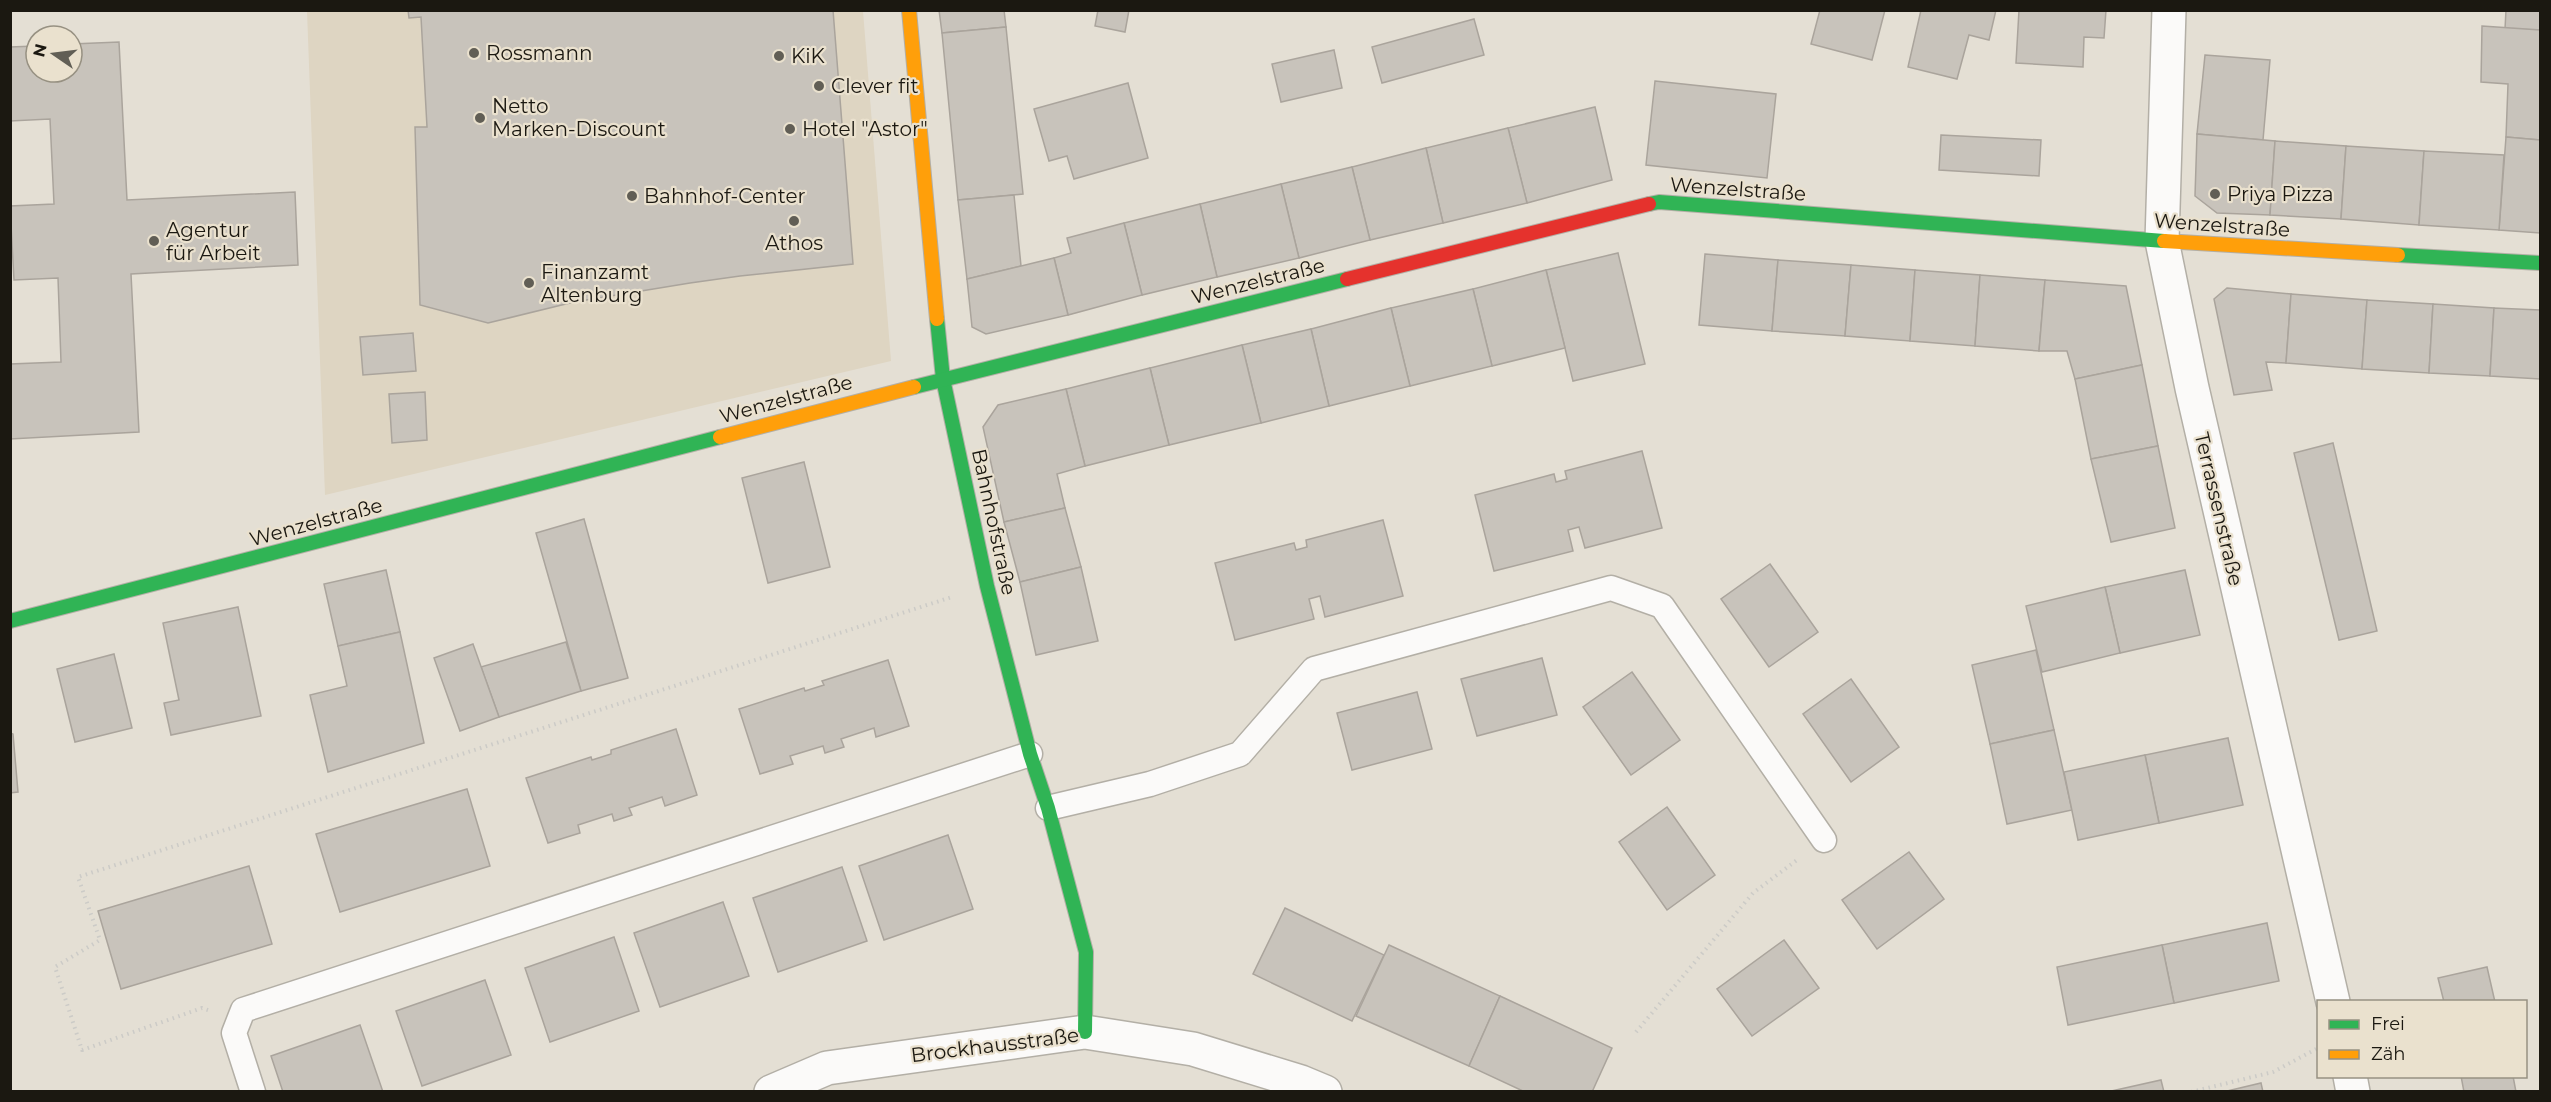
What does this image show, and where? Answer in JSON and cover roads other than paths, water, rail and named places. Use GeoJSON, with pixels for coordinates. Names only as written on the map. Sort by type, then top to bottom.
{"type":"FeatureCollection","features":[{"type":"Feature","properties":{"kind":"street","name":"Bahnhofstraße"},"geometry":{"type":"LineString","coordinates":[[909,10],[943,379],[987,586],[1030,753],[1048,808],[1086,952],[1085,1032]]}},
{"type":"Feature","properties":{"kind":"street","name":"Terrassenstraße"},"geometry":{"type":"LineString","coordinates":[[2169,10],[2162,241],[2192,388],[2333,1000]]}},
{"type":"Feature","properties":{"kind":"street","name":"Wenzelstraße"},"geometry":{"type":"LineString","coordinates":[[10,621],[943,379],[1659,202],[2162,241],[2541,264]]}},
{"type":"Feature","properties":{"kind":"street","name":"Brockhausstraße"},"geometry":{"type":"LineString","coordinates":[[771,1092],[827,1068],[1085,1032],[1193,1049],[1301,1082],[1325,1092]]}},
{"type":"Feature","properties":{"kind":"lane"},"geometry":{"type":"LineString","coordinates":[[1048,808],[1150,784],[1240,754],[1314,669],[1611,588],[1662,606],[1824,840]]}},
{"type":"Feature","properties":{"kind":"lane"},"geometry":{"type":"LineString","coordinates":[[253,1092],[234,1033],[243,1010],[1030,753]]}},
{"type":"Feature","properties":{"kind":"place","name":"Rossmann"},"geometry":{"type":"Point","coordinates":[474,53]}},
{"type":"Feature","properties":{"kind":"place","name":"KiK"},"geometry":{"type":"Point","coordinates":[779,56]}},
{"type":"Feature","properties":{"kind":"place","name":"Clever fit"},"geometry":{"type":"Point","coordinates":[819,86]}},
{"type":"Feature","properties":{"kind":"place","name":"Netto Marken-Discount"},"geometry":{"type":"Point","coordinates":[480,118]}},
{"type":"Feature","properties":{"kind":"place","name":"Hotel \"Astor\""},"geometry":{"type":"Point","coordinates":[790,129]}},
{"type":"Feature","properties":{"kind":"place","name":"Priya Pizza"},"geometry":{"type":"Point","coordinates":[2215,194]}},
{"type":"Feature","properties":{"kind":"place","name":"Bahnhof-Center"},"geometry":{"type":"Point","coordinates":[632,196]}},
{"type":"Feature","properties":{"kind":"place","name":"Athos"},"geometry":{"type":"Point","coordinates":[794,221]}},
{"type":"Feature","properties":{"kind":"place","name":"Agentur für Arbeit"},"geometry":{"type":"Point","coordinates":[154,241]}},
{"type":"Feature","properties":{"kind":"place","name":"Finanzamt Altenburg"},"geometry":{"type":"Point","coordinates":[529,283]}}]}
